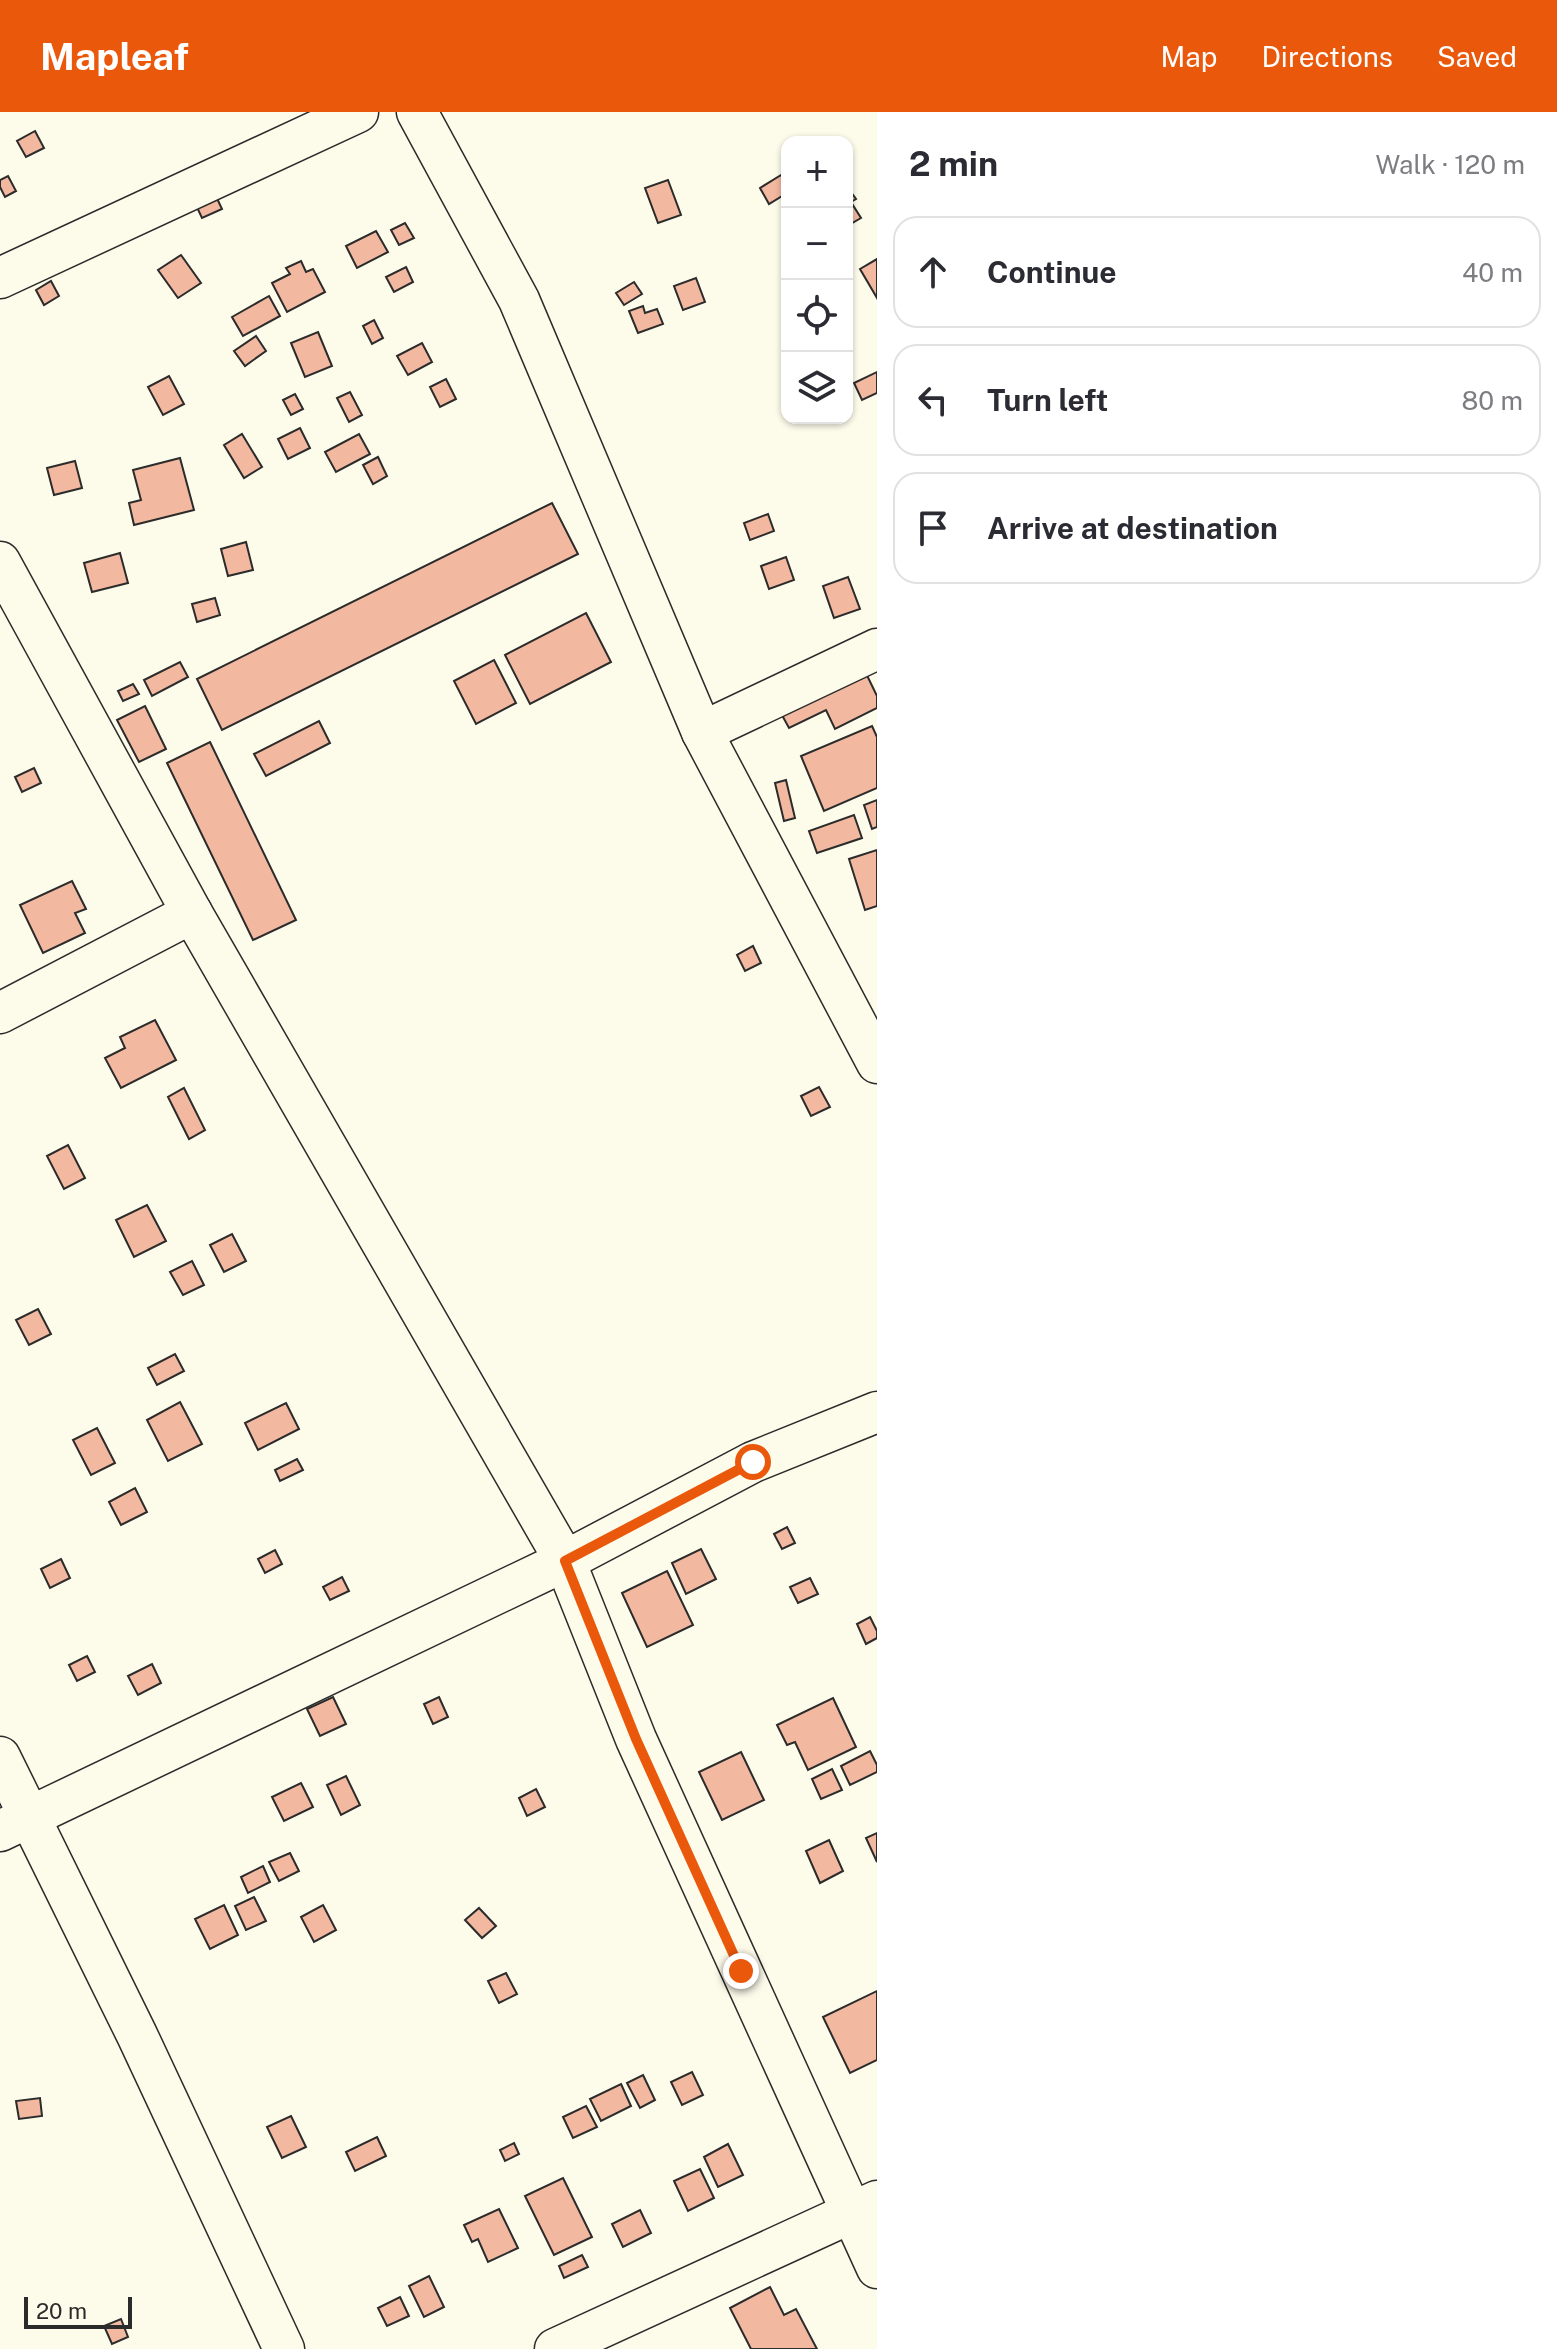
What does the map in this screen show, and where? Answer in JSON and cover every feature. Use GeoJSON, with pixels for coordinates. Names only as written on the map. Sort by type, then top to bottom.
{"type":"FeatureCollection","features":[{"type":"Feature","properties":{"kind":"street"},"geometry":{"type":"LineString","coordinates":[[0,278],[358,112]]}},
{"type":"Feature","properties":{"kind":"street"},"geometry":{"type":"LineString","coordinates":[[417,112],[519,300],[702,732],[877,1063]]}},
{"type":"Feature","properties":{"kind":"street"},"geometry":{"type":"LineString","coordinates":[[0,562],[192,913],[565,1561],[636,1739],[864,2207],[877,2268]]}},
{"type":"Feature","properties":{"kind":"street"},"geometry":{"type":"LineString","coordinates":[[702,732],[877,649]]}},
{"type":"Feature","properties":{"kind":"street"},"geometry":{"type":"LineString","coordinates":[[0,1013],[192,913]]}},
{"type":"Feature","properties":{"kind":"street"},"geometry":{"type":"LineString","coordinates":[[15,1824],[565,1561],[753,1462],[877,1412]]}},
{"type":"Feature","properties":{"kind":"street"},"geometry":{"type":"LineString","coordinates":[[0,1757],[15,1824],[137,2035],[284,2349]]}},
{"type":"Feature","properties":{"kind":"street"},"geometry":{"type":"LineString","coordinates":[[555,2349],[864,2207]]}},
{"type":"Feature","properties":{"kind":"building"},"geometry":{"type":"Polygon","coordinates":[[[35,131],[44,148],[26,157],[17,141],[35,131]]]}},
{"type":"Feature","properties":{"kind":"building"},"geometry":{"type":"Polygon","coordinates":[[[781,175],[781,197],[769,204],[760,188],[781,175]]]}},
{"type":"Feature","properties":{"kind":"building"},"geometry":{"type":"Polygon","coordinates":[[[8,176],[16,191],[5,197],[0,180],[8,176]]]}},
{"type":"Feature","properties":{"kind":"building"},"geometry":{"type":"Polygon","coordinates":[[[668,180],[681,215],[658,223],[645,188],[668,180]]]}},
{"type":"Feature","properties":{"kind":"building"},"geometry":{"type":"Polygon","coordinates":[[[214,192],[222,209],[202,218],[194,201],[214,192]]]}},
{"type":"Feature","properties":{"kind":"building"},"geometry":{"type":"Polygon","coordinates":[[[853,205],[861,218],[853,223],[853,205]]]}},
{"type":"Feature","properties":{"kind":"building"},"geometry":{"type":"Polygon","coordinates":[[[405,223],[414,238],[399,245],[391,230],[405,223]]]}},
{"type":"Feature","properties":{"kind":"building"},"geometry":{"type":"Polygon","coordinates":[[[376,231],[388,252],[357,268],[346,246],[376,231]]]}},
{"type":"Feature","properties":{"kind":"building"},"geometry":{"type":"Polygon","coordinates":[[[181,255],[201,283],[178,298],[158,270],[181,255]]]}},
{"type":"Feature","properties":{"kind":"building"},"geometry":{"type":"Polygon","coordinates":[[[877,259],[877,298],[860,269],[877,259]]]}},
{"type":"Feature","properties":{"kind":"building"},"geometry":{"type":"Polygon","coordinates":[[[301,261],[306,272],[313,269],[325,292],[287,312],[272,283],[290,274],[286,268],[301,261]]]}},
{"type":"Feature","properties":{"kind":"building"},"geometry":{"type":"Polygon","coordinates":[[[406,267],[413,282],[394,292],[386,277],[406,267]]]}},
{"type":"Feature","properties":{"kind":"building"},"geometry":{"type":"Polygon","coordinates":[[[696,278],[705,302],[683,310],[674,286],[696,278]]]}},
{"type":"Feature","properties":{"kind":"building"},"geometry":{"type":"Polygon","coordinates":[[[51,281],[59,296],[44,305],[36,290],[51,281]]]}},
{"type":"Feature","properties":{"kind":"building"},"geometry":{"type":"Polygon","coordinates":[[[634,282],[642,294],[624,305],[616,293],[634,282]]]}},
{"type":"Feature","properties":{"kind":"building"},"geometry":{"type":"Polygon","coordinates":[[[269,296],[280,316],[243,336],[232,317],[269,296]]]}},
{"type":"Feature","properties":{"kind":"building"},"geometry":{"type":"Polygon","coordinates":[[[643,306],[645,313],[657,309],[663,324],[638,333],[629,311],[643,306]]]}},
{"type":"Feature","properties":{"kind":"building"},"geometry":{"type":"Polygon","coordinates":[[[374,320],[383,338],[372,344],[363,326],[374,320]]]}},
{"type":"Feature","properties":{"kind":"building"},"geometry":{"type":"Polygon","coordinates":[[[318,332],[332,366],[305,377],[291,343],[318,332]]]}},
{"type":"Feature","properties":{"kind":"building"},"geometry":{"type":"Polygon","coordinates":[[[256,336],[266,351],[245,366],[234,351],[256,336]]]}},
{"type":"Feature","properties":{"kind":"building"},"geometry":{"type":"Polygon","coordinates":[[[422,343],[432,362],[408,375],[397,356],[422,343]]]}},
{"type":"Feature","properties":{"kind":"building"},"geometry":{"type":"Polygon","coordinates":[[[877,372],[877,393],[862,400],[854,383],[877,372]]]}},
{"type":"Feature","properties":{"kind":"building"},"geometry":{"type":"Polygon","coordinates":[[[169,376],[184,404],[163,415],[148,387],[169,376]]]}},
{"type":"Feature","properties":{"kind":"building"},"geometry":{"type":"Polygon","coordinates":[[[446,379],[456,399],[440,407],[430,387],[446,379]]]}},
{"type":"Feature","properties":{"kind":"building"},"geometry":{"type":"Polygon","coordinates":[[[350,392],[362,415],[349,422],[337,398],[350,392]]]}},
{"type":"Feature","properties":{"kind":"building"},"geometry":{"type":"Polygon","coordinates":[[[295,394],[303,409],[291,415],[283,400],[295,394]]]}},
{"type":"Feature","properties":{"kind":"building"},"geometry":{"type":"Polygon","coordinates":[[[300,428],[310,448],[288,459],[278,439],[300,428]]]}},
{"type":"Feature","properties":{"kind":"building"},"geometry":{"type":"Polygon","coordinates":[[[242,434],[262,467],[244,478],[224,445],[242,434]]]}},
{"type":"Feature","properties":{"kind":"building"},"geometry":{"type":"Polygon","coordinates":[[[359,434],[370,454],[336,472],[325,452],[359,434]]]}},
{"type":"Feature","properties":{"kind":"building"},"geometry":{"type":"Polygon","coordinates":[[[378,457],[387,476],[373,484],[363,465],[378,457]]]}},
{"type":"Feature","properties":{"kind":"building"},"geometry":{"type":"Polygon","coordinates":[[[180,458],[194,510],[134,525],[129,503],[141,500],[133,470],[180,458]]]}},
{"type":"Feature","properties":{"kind":"building"},"geometry":{"type":"Polygon","coordinates":[[[75,461],[82,488],[54,495],[47,468],[75,461]]]}},
{"type":"Feature","properties":{"kind":"building"},"geometry":{"type":"Polygon","coordinates":[[[552,503],[578,554],[222,730],[197,679],[552,503]]]}},
{"type":"Feature","properties":{"kind":"building"},"geometry":{"type":"Polygon","coordinates":[[[768,514],[774,531],[750,540],[744,523],[768,514]]]}},
{"type":"Feature","properties":{"kind":"building"},"geometry":{"type":"Polygon","coordinates":[[[246,542],[253,570],[228,576],[221,549],[246,542]]]}},
{"type":"Feature","properties":{"kind":"building"},"geometry":{"type":"Polygon","coordinates":[[[120,553],[128,583],[92,592],[84,563],[120,553]]]}},
{"type":"Feature","properties":{"kind":"building"},"geometry":{"type":"Polygon","coordinates":[[[786,557],[794,580],[769,589],[761,566],[786,557]]]}},
{"type":"Feature","properties":{"kind":"building"},"geometry":{"type":"Polygon","coordinates":[[[848,577],[860,609],[834,618],[823,586],[848,577]]]}},
{"type":"Feature","properties":{"kind":"building"},"geometry":{"type":"Polygon","coordinates":[[[215,598],[220,615],[197,622],[192,604],[215,598]]]}},
{"type":"Feature","properties":{"kind":"building"},"geometry":{"type":"Polygon","coordinates":[[[586,613],[611,662],[530,704],[505,655],[586,613]]]}},
{"type":"Feature","properties":{"kind":"building"},"geometry":{"type":"Polygon","coordinates":[[[494,660],[516,703],[476,724],[454,681],[494,660]]]}},
{"type":"Feature","properties":{"kind":"building"},"geometry":{"type":"Polygon","coordinates":[[[180,662],[188,677],[152,696],[144,680],[180,662]]]}},
{"type":"Feature","properties":{"kind":"building"},"geometry":{"type":"Polygon","coordinates":[[[862,665],[877,696],[877,708],[835,729],[826,710],[789,728],[777,706],[862,665]]]}},
{"type":"Feature","properties":{"kind":"building"},"geometry":{"type":"Polygon","coordinates":[[[133,684],[139,694],[123,701],[118,691],[133,684]]]}},
{"type":"Feature","properties":{"kind":"building"},"geometry":{"type":"Polygon","coordinates":[[[145,706],[166,749],[139,762],[117,720],[145,706]]]}},
{"type":"Feature","properties":{"kind":"building"},"geometry":{"type":"Polygon","coordinates":[[[319,721],[330,743],[266,776],[254,754],[319,721]]]}},
{"type":"Feature","properties":{"kind":"building"},"geometry":{"type":"Polygon","coordinates":[[[872,726],[877,737],[877,788],[824,811],[801,756],[872,726]]]}},
{"type":"Feature","properties":{"kind":"building"},"geometry":{"type":"Polygon","coordinates":[[[210,742],[296,920],[253,940],[167,763],[210,742]]]}},
{"type":"Feature","properties":{"kind":"building"},"geometry":{"type":"Polygon","coordinates":[[[34,768],[41,783],[22,792],[15,777],[34,768]]]}},
{"type":"Feature","properties":{"kind":"building"},"geometry":{"type":"Polygon","coordinates":[[[786,780],[795,818],[784,821],[775,783],[786,780]]]}},
{"type":"Feature","properties":{"kind":"building"},"geometry":{"type":"Polygon","coordinates":[[[877,800],[877,827],[872,829],[864,805],[877,800]]]}},
{"type":"Feature","properties":{"kind":"building"},"geometry":{"type":"Polygon","coordinates":[[[854,815],[862,838],[817,853],[809,831],[854,815]]]}},
{"type":"Feature","properties":{"kind":"building"},"geometry":{"type":"Polygon","coordinates":[[[877,850],[877,906],[865,910],[849,859],[877,850]]]}},
{"type":"Feature","properties":{"kind":"building"},"geometry":{"type":"Polygon","coordinates":[[[72,881],[86,909],[75,913],[85,933],[43,953],[20,905],[72,881]]]}},
{"type":"Feature","properties":{"kind":"building"},"geometry":{"type":"Polygon","coordinates":[[[753,946],[761,963],[745,971],[737,955],[753,946]]]}},
{"type":"Feature","properties":{"kind":"building"},"geometry":{"type":"Polygon","coordinates":[[[155,1020],[176,1060],[121,1088],[105,1058],[125,1048],[120,1037],[155,1020]]]}},
{"type":"Feature","properties":{"kind":"building"},"geometry":{"type":"Polygon","coordinates":[[[819,1087],[830,1107],[811,1116],[801,1096],[819,1087]]]}},
{"type":"Feature","properties":{"kind":"building"},"geometry":{"type":"Polygon","coordinates":[[[184,1088],[205,1130],[189,1139],[168,1097],[184,1088]]]}},
{"type":"Feature","properties":{"kind":"building"},"geometry":{"type":"Polygon","coordinates":[[[68,1145],[85,1178],[64,1189],[47,1156],[68,1145]]]}},
{"type":"Feature","properties":{"kind":"building"},"geometry":{"type":"Polygon","coordinates":[[[147,1205],[166,1241],[134,1257],[116,1220],[147,1205]]]}},
{"type":"Feature","properties":{"kind":"building"},"geometry":{"type":"Polygon","coordinates":[[[232,1234],[246,1261],[224,1272],[210,1245],[232,1234]]]}},
{"type":"Feature","properties":{"kind":"building"},"geometry":{"type":"Polygon","coordinates":[[[192,1261],[204,1285],[183,1295],[170,1272],[192,1261]]]}},
{"type":"Feature","properties":{"kind":"building"},"geometry":{"type":"Polygon","coordinates":[[[38,1309],[51,1334],[29,1345],[16,1320],[38,1309]]]}},
{"type":"Feature","properties":{"kind":"building"},"geometry":{"type":"Polygon","coordinates":[[[175,1354],[184,1371],[157,1385],[148,1368],[175,1354]]]}},
{"type":"Feature","properties":{"kind":"building"},"geometry":{"type":"Polygon","coordinates":[[[180,1402],[202,1444],[168,1461],[147,1420],[180,1402]]]}},
{"type":"Feature","properties":{"kind":"building"},"geometry":{"type":"Polygon","coordinates":[[[286,1403],[299,1429],[258,1450],[245,1423],[286,1403]]]}},
{"type":"Feature","properties":{"kind":"building"},"geometry":{"type":"Polygon","coordinates":[[[97,1428],[115,1463],[91,1475],[73,1440],[97,1428]]]}},
{"type":"Feature","properties":{"kind":"building"},"geometry":{"type":"Polygon","coordinates":[[[297,1459],[303,1470],[280,1481],[275,1470],[297,1459]]]}},
{"type":"Feature","properties":{"kind":"building"},"geometry":{"type":"Polygon","coordinates":[[[135,1488],[147,1512],[121,1525],[109,1502],[135,1488]]]}},
{"type":"Feature","properties":{"kind":"building"},"geometry":{"type":"Polygon","coordinates":[[[787,1527],[795,1543],[782,1549],[774,1534],[787,1527]]]}},
{"type":"Feature","properties":{"kind":"building"},"geometry":{"type":"Polygon","coordinates":[[[701,1549],[716,1579],[686,1594],[672,1563],[701,1549]]]}},
{"type":"Feature","properties":{"kind":"building"},"geometry":{"type":"Polygon","coordinates":[[[275,1550],[282,1564],[265,1573],[258,1559],[275,1550]]]}},
{"type":"Feature","properties":{"kind":"building"},"geometry":{"type":"Polygon","coordinates":[[[61,1559],[70,1578],[50,1588],[41,1569],[61,1559]]]}},
{"type":"Feature","properties":{"kind":"building"},"geometry":{"type":"Polygon","coordinates":[[[667,1571],[693,1625],[647,1647],[622,1593],[667,1571]]]}},
{"type":"Feature","properties":{"kind":"building"},"geometry":{"type":"Polygon","coordinates":[[[342,1577],[349,1591],[330,1600],[323,1587],[342,1577]]]}},
{"type":"Feature","properties":{"kind":"building"},"geometry":{"type":"Polygon","coordinates":[[[810,1578],[818,1594],[798,1603],[790,1587],[810,1578]]]}},
{"type":"Feature","properties":{"kind":"building"},"geometry":{"type":"Polygon","coordinates":[[[870,1617],[877,1638],[866,1644],[857,1624],[870,1617]]]}},
{"type":"Feature","properties":{"kind":"building"},"geometry":{"type":"Polygon","coordinates":[[[87,1656],[95,1672],[77,1681],[69,1665],[87,1656]]]}},
{"type":"Feature","properties":{"kind":"building"},"geometry":{"type":"Polygon","coordinates":[[[152,1664],[161,1683],[138,1695],[128,1676],[152,1664]]]}},
{"type":"Feature","properties":{"kind":"building"},"geometry":{"type":"Polygon","coordinates":[[[333,1697],[346,1724],[320,1736],[307,1709],[333,1697]]]}},
{"type":"Feature","properties":{"kind":"building"},"geometry":{"type":"Polygon","coordinates":[[[439,1697],[448,1717],[433,1724],[424,1704],[439,1697]]]}},
{"type":"Feature","properties":{"kind":"building"},"geometry":{"type":"Polygon","coordinates":[[[833,1698],[856,1747],[808,1770],[795,1742],[787,1745],[777,1725],[833,1698]]]}},
{"type":"Feature","properties":{"kind":"building"},"geometry":{"type":"Polygon","coordinates":[[[870,1751],[877,1772],[850,1785],[841,1766],[870,1751]]]}},
{"type":"Feature","properties":{"kind":"building"},"geometry":{"type":"Polygon","coordinates":[[[741,1752],[764,1800],[722,1820],[699,1772],[741,1752]]]}},
{"type":"Feature","properties":{"kind":"building"},"geometry":{"type":"Polygon","coordinates":[[[832,1769],[842,1790],[821,1799],[812,1779],[832,1769]]]}},
{"type":"Feature","properties":{"kind":"building"},"geometry":{"type":"Polygon","coordinates":[[[346,1776],[360,1805],[341,1815],[327,1785],[346,1776]]]}},
{"type":"Feature","properties":{"kind":"building"},"geometry":{"type":"Polygon","coordinates":[[[301,1783],[313,1807],[284,1821],[272,1797],[301,1783]]]}},
{"type":"Feature","properties":{"kind":"building"},"geometry":{"type":"Polygon","coordinates":[[[536,1789],[545,1807],[527,1816],[519,1798],[536,1789]]]}},
{"type":"Feature","properties":{"kind":"building"},"geometry":{"type":"Polygon","coordinates":[[[877,1833],[877,1862],[866,1838],[877,1833]]]}},
{"type":"Feature","properties":{"kind":"building"},"geometry":{"type":"Polygon","coordinates":[[[829,1840],[843,1871],[820,1883],[806,1851],[829,1840]]]}},
{"type":"Feature","properties":{"kind":"building"},"geometry":{"type":"Polygon","coordinates":[[[290,1853],[299,1871],[279,1881],[269,1862],[290,1853]]]}},
{"type":"Feature","properties":{"kind":"building"},"geometry":{"type":"Polygon","coordinates":[[[263,1866],[270,1882],[248,1893],[241,1877],[263,1866]]]}},
{"type":"Feature","properties":{"kind":"building"},"geometry":{"type":"Polygon","coordinates":[[[254,1897],[266,1921],[246,1930],[235,1906],[254,1897]]]}},
{"type":"Feature","properties":{"kind":"building"},"geometry":{"type":"Polygon","coordinates":[[[224,1905],[238,1935],[210,1949],[195,1919],[224,1905]]]}},
{"type":"Feature","properties":{"kind":"building"},"geometry":{"type":"Polygon","coordinates":[[[323,1905],[336,1930],[314,1942],[301,1917],[323,1905]]]}},
{"type":"Feature","properties":{"kind":"building"},"geometry":{"type":"Polygon","coordinates":[[[479,1908],[496,1926],[482,1938],[465,1920],[479,1908]]]}},
{"type":"Feature","properties":{"kind":"building"},"geometry":{"type":"Polygon","coordinates":[[[506,1973],[517,1994],[499,2003],[488,1981],[506,1973]]]}},
{"type":"Feature","properties":{"kind":"building"},"geometry":{"type":"Polygon","coordinates":[[[877,1991],[877,2060],[850,2073],[823,2017],[877,1991]]]}},
{"type":"Feature","properties":{"kind":"building"},"geometry":{"type":"Polygon","coordinates":[[[692,2072],[703,2095],[682,2105],[671,2082],[692,2072]]]}},
{"type":"Feature","properties":{"kind":"building"},"geometry":{"type":"Polygon","coordinates":[[[643,2075],[655,2100],[640,2108],[627,2083],[643,2075]]]}},
{"type":"Feature","properties":{"kind":"building"},"geometry":{"type":"Polygon","coordinates":[[[621,2084],[631,2106],[601,2121],[590,2099],[621,2084]]]}},
{"type":"Feature","properties":{"kind":"building"},"geometry":{"type":"Polygon","coordinates":[[[40,2098],[42,2116],[19,2119],[16,2101],[40,2098]]]}},
{"type":"Feature","properties":{"kind":"building"},"geometry":{"type":"Polygon","coordinates":[[[586,2106],[597,2127],[573,2138],[563,2117],[586,2106]]]}},
{"type":"Feature","properties":{"kind":"building"},"geometry":{"type":"Polygon","coordinates":[[[291,2116],[306,2147],[282,2158],[267,2127],[291,2116]]]}},
{"type":"Feature","properties":{"kind":"building"},"geometry":{"type":"Polygon","coordinates":[[[377,2137],[386,2156],[355,2171],[346,2152],[377,2137]]]}},
{"type":"Feature","properties":{"kind":"building"},"geometry":{"type":"Polygon","coordinates":[[[514,2143],[519,2154],[505,2161],[500,2150],[514,2143]]]}},
{"type":"Feature","properties":{"kind":"building"},"geometry":{"type":"Polygon","coordinates":[[[728,2144],[743,2175],[718,2187],[704,2157],[728,2144]]]}},
{"type":"Feature","properties":{"kind":"building"},"geometry":{"type":"Polygon","coordinates":[[[700,2169],[714,2198],[688,2211],[674,2181],[700,2169]]]}},
{"type":"Feature","properties":{"kind":"building"},"geometry":{"type":"Polygon","coordinates":[[[563,2178],[592,2237],[554,2255],[525,2196],[563,2178]]]}},
{"type":"Feature","properties":{"kind":"building"},"geometry":{"type":"Polygon","coordinates":[[[499,2209],[518,2248],[488,2262],[478,2239],[472,2242],[464,2225],[499,2209]]]}},
{"type":"Feature","properties":{"kind":"building"},"geometry":{"type":"Polygon","coordinates":[[[640,2210],[651,2233],[623,2247],[612,2224],[640,2210]]]}},
{"type":"Feature","properties":{"kind":"building"},"geometry":{"type":"Polygon","coordinates":[[[582,2255],[588,2267],[564,2278],[559,2266],[582,2255]]]}},
{"type":"Feature","properties":{"kind":"building"},"geometry":{"type":"Polygon","coordinates":[[[429,2276],[444,2307],[424,2317],[409,2286],[429,2276]]]}},
{"type":"Feature","properties":{"kind":"building"},"geometry":{"type":"Polygon","coordinates":[[[770,2287],[784,2315],[796,2309],[817,2349],[751,2349],[730,2308],[770,2287]]]}},
{"type":"Feature","properties":{"kind":"building"},"geometry":{"type":"Polygon","coordinates":[[[400,2297],[409,2316],[387,2326],[378,2308],[400,2297]]]}},
{"type":"Feature","properties":{"kind":"building"},"geometry":{"type":"Polygon","coordinates":[[[121,2319],[128,2337],[112,2344],[104,2326],[121,2319]]]}},
{"type":"Feature","properties":{"kind":"route"},"geometry":{"type":"LineString","coordinates":[[741,1971],[636,1739],[565,1561],[753,1462]]}}]}
